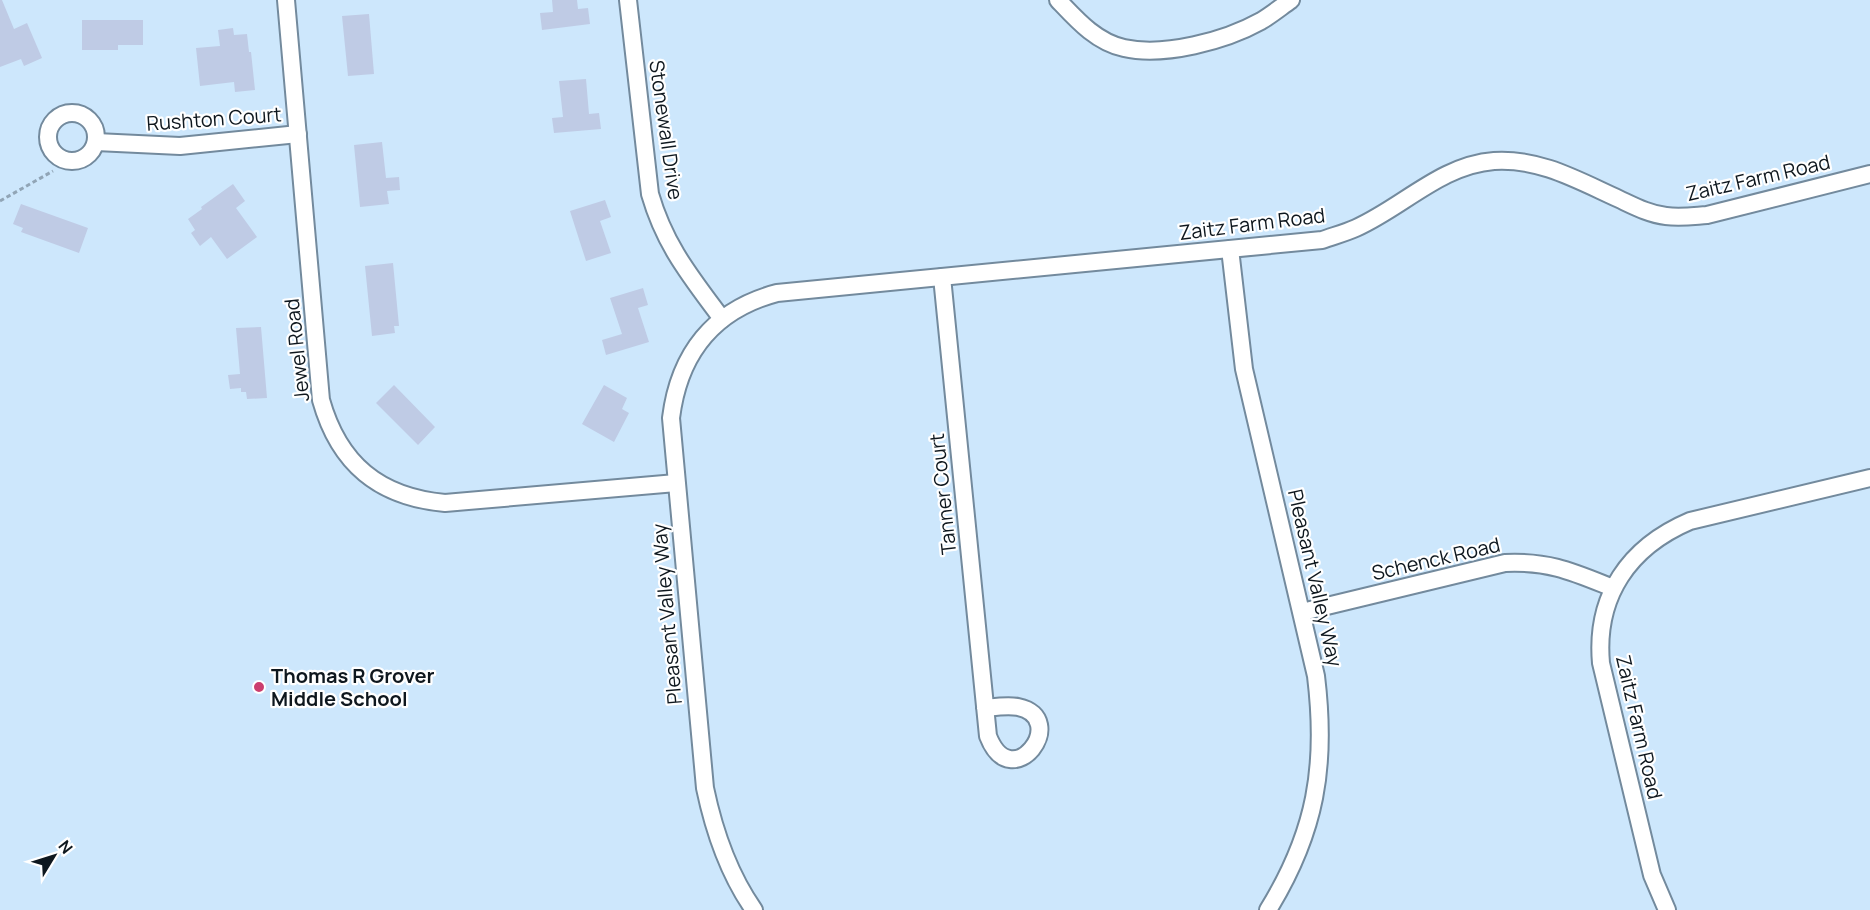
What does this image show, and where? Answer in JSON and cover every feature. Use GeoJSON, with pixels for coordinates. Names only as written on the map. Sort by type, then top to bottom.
{"type":"FeatureCollection","features":[{"type":"Feature","properties":{"kind":"street","name":"Jewel Road"},"geometry":{"type":"LineString","coordinates":[[286,0],[321,400],[327,422],[347,456],[362,472],[380,485],[423,501],[445,503],[676,483]]}},
{"type":"Feature","properties":{"kind":"street","name":"Stonewall Drive"},"geometry":{"type":"LineString","coordinates":[[628,0],[650,194],[657,218],[678,260],[722,319]]}},
{"type":"Feature","properties":{"kind":"street"},"geometry":{"type":"LineString","coordinates":[[1058,0],[1082,25],[1103,40],[1123,48],[1153,51],[1190,45],[1236,33],[1262,20],[1291,0]]}},
{"type":"Feature","properties":{"kind":"street","name":"Rushton Court"},"geometry":{"type":"LineString","coordinates":[[96,142],[180,146],[298,134]]}},
{"type":"Feature","properties":{"kind":"street","name":"Zaitz Farm Road"},"geometry":{"type":"LineString","coordinates":[[722,319],[741,306],[777,293],[1322,240],[1356,228],[1448,173],[1470,165],[1493,161],[1538,164],[1645,210],[1666,216],[1687,217],[1707,215],[1870,174]]}},
{"type":"Feature","properties":{"kind":"street","name":"Pleasant Valley Way"},"geometry":{"type":"LineString","coordinates":[[1230,249],[1244,369],[1302,612],[1316,676],[1321,716],[1318,780],[1309,823],[1298,855],[1268,910]]}},
{"type":"Feature","properties":{"kind":"street","name":"Tanner Court"},"geometry":{"type":"LineString","coordinates":[[942,277],[985,708]]}},
{"type":"Feature","properties":{"kind":"street","name":"Pleasant Valley Way"},"geometry":{"type":"LineString","coordinates":[[722,319],[705,335],[691,354],[680,375],[674,397],[671,429],[705,788],[720,845],[733,875],[754,910]]}},
{"type":"Feature","properties":{"kind":"street","name":"Zaitz Farm Road"},"geometry":{"type":"LineString","coordinates":[[1667,910],[1652,875],[1601,663],[1601,630],[1613,588],[1636,555],[1671,529],[1690,521],[1870,478]]}},
{"type":"Feature","properties":{"kind":"street","name":"Schenck Road"},"geometry":{"type":"LineString","coordinates":[[1302,612],[1506,563],[1549,564],[1613,588]]}},
{"type":"Feature","properties":{"kind":"path"},"geometry":{"type":"LineString","coordinates":[[0,201],[53,171]]}},
{"type":"Feature","properties":{"kind":"building"},"geometry":{"type":"Polygon","coordinates":[[[0,0],[2,0],[14,29],[27,23],[42,58],[24,66],[21,59],[0,67],[0,0]]]}},
{"type":"Feature","properties":{"kind":"building"},"geometry":{"type":"Polygon","coordinates":[[[552,0],[577,0],[578,9],[588,8],[590,24],[542,30],[540,13],[553,12],[552,0]]]}},
{"type":"Feature","properties":{"kind":"building"},"geometry":{"type":"Polygon","coordinates":[[[369,14],[374,74],[348,76],[342,16],[369,14]]]}},
{"type":"Feature","properties":{"kind":"building"},"geometry":{"type":"Polygon","coordinates":[[[82,20],[143,20],[143,45],[118,45],[118,50],[82,50],[82,20]]]}},
{"type":"Feature","properties":{"kind":"building"},"geometry":{"type":"Polygon","coordinates":[[[233,28],[234,35],[247,34],[255,90],[235,92],[234,82],[200,86],[196,48],[220,46],[218,30],[233,28]]]}},
{"type":"Feature","properties":{"kind":"building"},"geometry":{"type":"Polygon","coordinates":[[[586,79],[589,114],[599,113],[601,129],[554,133],[552,118],[563,117],[559,81],[586,79]]]}},
{"type":"Feature","properties":{"kind":"building"},"geometry":{"type":"Polygon","coordinates":[[[382,142],[386,178],[399,177],[400,190],[387,191],[389,204],[360,207],[354,145],[382,142]]]}},
{"type":"Feature","properties":{"kind":"building"},"geometry":{"type":"Polygon","coordinates":[[[233,184],[245,201],[236,208],[257,237],[227,259],[211,237],[200,246],[191,233],[195,230],[188,219],[233,184]]]}},
{"type":"Feature","properties":{"kind":"building"},"geometry":{"type":"Polygon","coordinates":[[[605,200],[611,217],[600,221],[611,253],[586,261],[570,211],[605,200]]]}},
{"type":"Feature","properties":{"kind":"building"},"geometry":{"type":"Polygon","coordinates":[[[21,204],[88,228],[79,253],[21,232],[23,228],[13,224],[21,204]]]}},
{"type":"Feature","properties":{"kind":"building"},"geometry":{"type":"Polygon","coordinates":[[[393,263],[399,326],[394,326],[395,333],[372,336],[365,266],[393,263]]]}},
{"type":"Feature","properties":{"kind":"building"},"geometry":{"type":"Polygon","coordinates":[[[643,288],[648,305],[638,308],[649,342],[606,355],[602,340],[622,334],[610,298],[643,288]]]}},
{"type":"Feature","properties":{"kind":"building"},"geometry":{"type":"Polygon","coordinates":[[[261,327],[267,398],[247,399],[246,392],[241,392],[241,388],[230,389],[228,375],[240,374],[236,328],[261,327]]]}},
{"type":"Feature","properties":{"kind":"building"},"geometry":{"type":"Polygon","coordinates":[[[394,385],[435,427],[418,445],[376,403],[394,385]]]}},
{"type":"Feature","properties":{"kind":"building"},"geometry":{"type":"Polygon","coordinates":[[[604,385],[627,398],[622,409],[629,413],[614,442],[582,424],[604,385]]]}},
{"type":"Feature","properties":{"kind":"place","name":"Thomas R Grover Middle School"},"geometry":{"type":"Point","coordinates":[259,687]}}]}
